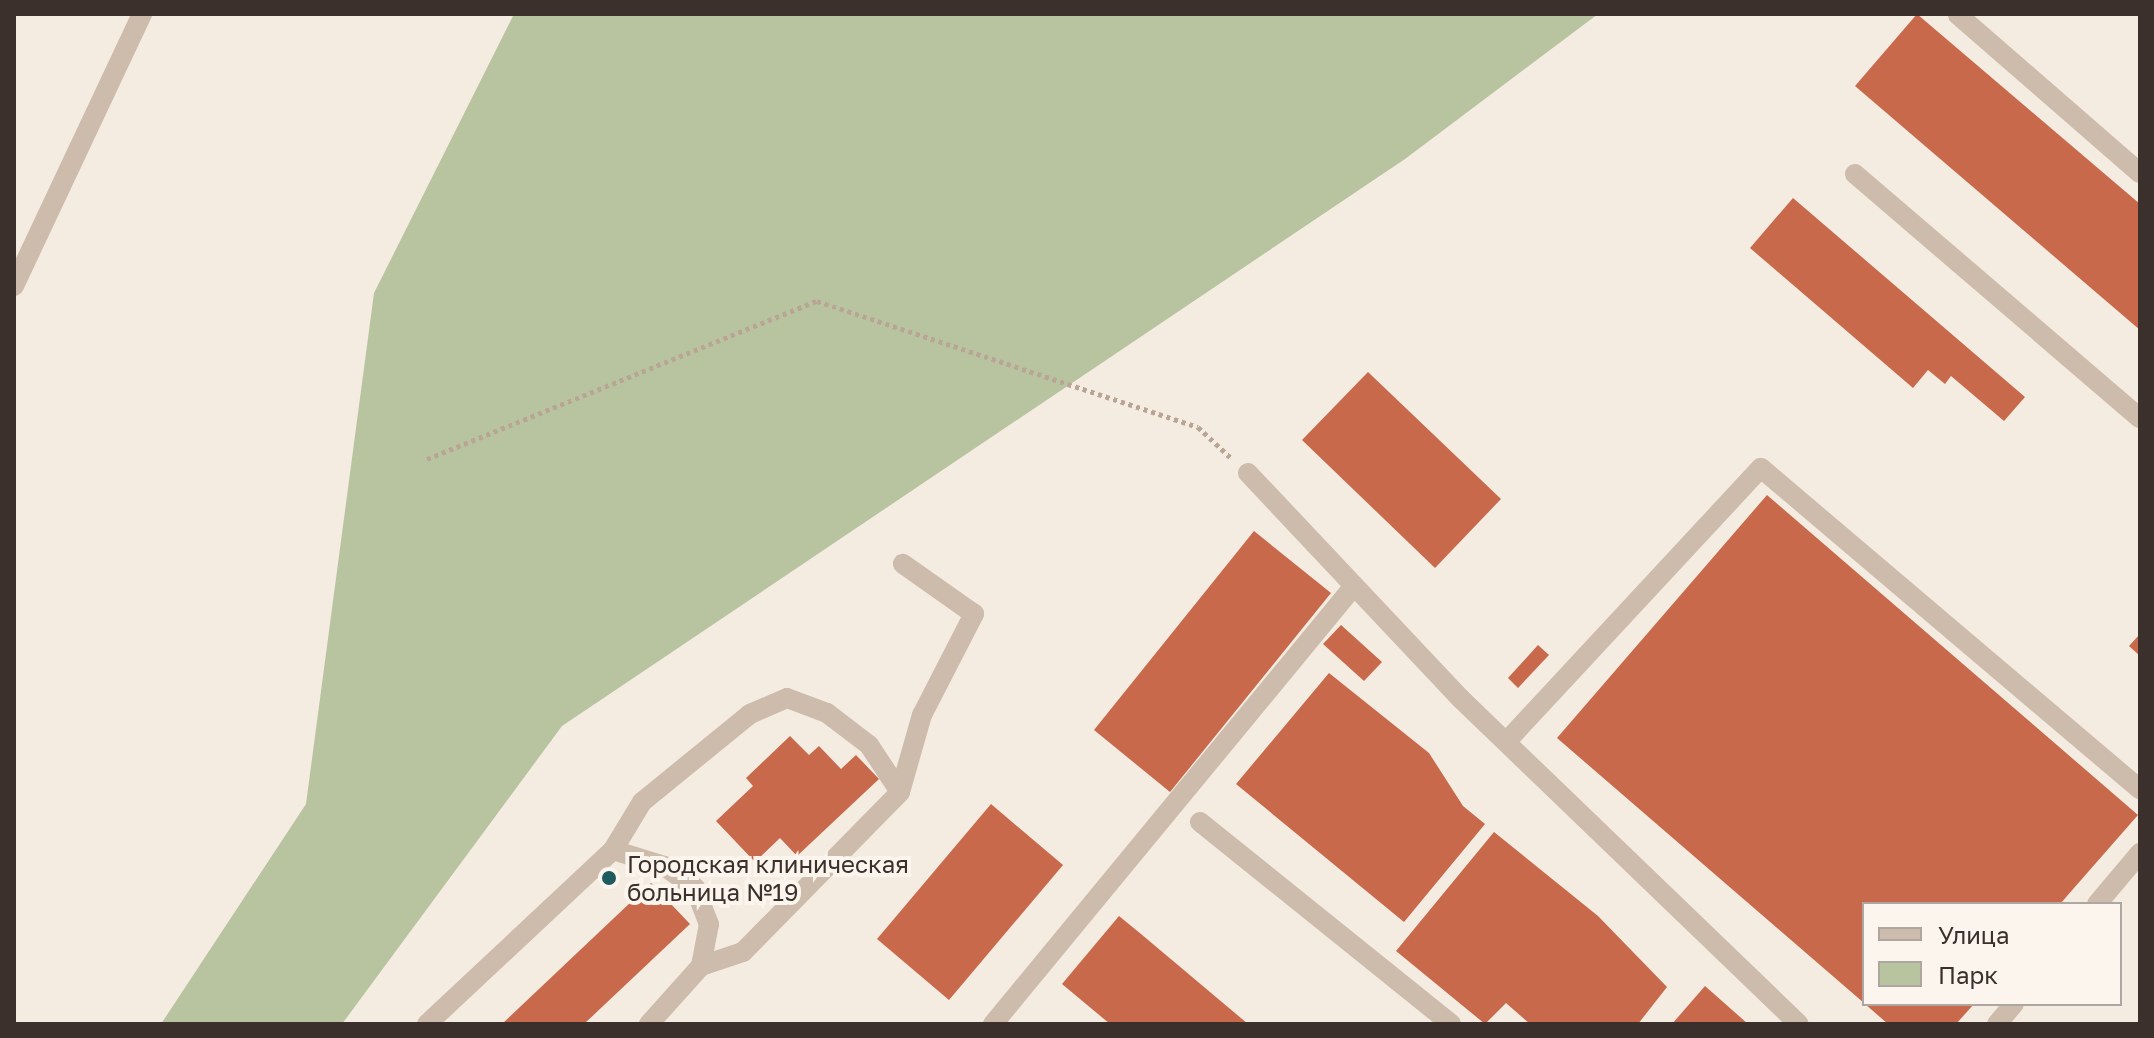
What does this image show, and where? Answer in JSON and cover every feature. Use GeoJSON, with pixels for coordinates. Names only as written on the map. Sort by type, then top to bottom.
{"type":"FeatureCollection","features":[{"type":"Feature","properties":{"kind":"street"},"geometry":{"type":"LineString","coordinates":[[14,286],[142,14]]}},
{"type":"Feature","properties":{"kind":"street"},"geometry":{"type":"LineString","coordinates":[[1958,15],[2140,173]]}},
{"type":"Feature","properties":{"kind":"street"},"geometry":{"type":"LineString","coordinates":[[1855,174],[2140,418]]}},
{"type":"Feature","properties":{"kind":"street"},"geometry":{"type":"LineString","coordinates":[[1506,742],[1761,468],[2140,789]]}},
{"type":"Feature","properties":{"kind":"street"},"geometry":{"type":"LineString","coordinates":[[1248,473],[1506,742],[1799,1024]]}},
{"type":"Feature","properties":{"kind":"street"},"geometry":{"type":"LineString","coordinates":[[649,1024],[701,966],[743,952],[900,792],[922,715],[974,614],[903,564]]}},
{"type":"Feature","properties":{"kind":"street"},"geometry":{"type":"LineString","coordinates":[[993,1024],[1354,586]]}},
{"type":"Feature","properties":{"kind":"street"},"geometry":{"type":"LineString","coordinates":[[427,1024],[613,850],[642,802],[681,767],[750,714],[787,698],[827,713],[869,745],[900,792]]}},
{"type":"Feature","properties":{"kind":"street"},"geometry":{"type":"LineString","coordinates":[[1200,822],[1451,1024]]}},
{"type":"Feature","properties":{"kind":"street"},"geometry":{"type":"LineString","coordinates":[[613,850],[664,866],[695,888],[709,924],[701,966]]}},
{"type":"Feature","properties":{"kind":"street"},"geometry":{"type":"LineString","coordinates":[[2099,902],[2140,853]]}},
{"type":"Feature","properties":{"kind":"street"},"geometry":{"type":"LineString","coordinates":[[1997,1024],[2012,1006]]}},
{"type":"Feature","properties":{"kind":"path"},"geometry":{"type":"LineString","coordinates":[[427,459],[817,301],[1198,427],[1248,473]]}},
{"type":"Feature","properties":{"kind":"green space"},"geometry":{"type":"Polygon","coordinates":[[[514,14],[1598,14],[1405,159],[562,726],[342,1024],[161,1024],[306,804],[374,293],[514,14]]]}},
{"type":"Feature","properties":{"kind":"building"},"geometry":{"type":"Polygon","coordinates":[[[1917,14],[2140,204],[2140,330],[1855,86],[1917,14]]]}},
{"type":"Feature","properties":{"kind":"building"},"geometry":{"type":"Polygon","coordinates":[[[1793,198],[2025,397],[2004,421],[1951,376],[1945,384],[1928,370],[1913,388],[1750,248],[1793,198]]]}},
{"type":"Feature","properties":{"kind":"building"},"geometry":{"type":"Polygon","coordinates":[[[1368,372],[1501,499],[1435,568],[1302,440],[1368,372]]]}},
{"type":"Feature","properties":{"kind":"building"},"geometry":{"type":"Polygon","coordinates":[[[1767,495],[2138,815],[2062,902],[1862,902],[1862,1001],[1557,738],[1767,495]]]}},
{"type":"Feature","properties":{"kind":"building"},"geometry":{"type":"Polygon","coordinates":[[[1254,531],[1331,593],[1170,792],[1094,730],[1254,531]]]}},
{"type":"Feature","properties":{"kind":"building"},"geometry":{"type":"Polygon","coordinates":[[[1341,625],[1382,662],[1364,681],[1323,644],[1341,625]]]}},
{"type":"Feature","properties":{"kind":"building"},"geometry":{"type":"Polygon","coordinates":[[[2140,634],[2140,656],[2129,646],[2140,634]]]}},
{"type":"Feature","properties":{"kind":"building"},"geometry":{"type":"Polygon","coordinates":[[[1538,645],[1549,655],[1518,688],[1508,678],[1538,645]]]}},
{"type":"Feature","properties":{"kind":"building"},"geometry":{"type":"Polygon","coordinates":[[[1329,673],[1429,753],[1463,806],[1485,824],[1404,922],[1236,784],[1329,673]]]}},
{"type":"Feature","properties":{"kind":"building"},"geometry":{"type":"Polygon","coordinates":[[[790,736],[809,755],[819,746],[841,769],[856,755],[879,779],[797,856],[780,838],[755,862],[716,821],[753,786],[746,778],[790,736]]]}},
{"type":"Feature","properties":{"kind":"building"},"geometry":{"type":"Polygon","coordinates":[[[991,804],[1063,865],[949,1000],[877,939],[991,804]]]}},
{"type":"Feature","properties":{"kind":"building"},"geometry":{"type":"Polygon","coordinates":[[[1494,832],[1598,916],[1667,987],[1638,1024],[1530,1024],[1506,1003],[1485,1024],[1396,951],[1494,832]]]}},
{"type":"Feature","properties":{"kind":"building"},"geometry":{"type":"Polygon","coordinates":[[[651,883],[690,924],[584,1024],[502,1024],[651,883]]]}},
{"type":"Feature","properties":{"kind":"building"},"geometry":{"type":"Polygon","coordinates":[[[1119,916],[1248,1024],[1110,1024],[1062,984],[1119,916]]]}},
{"type":"Feature","properties":{"kind":"building"},"geometry":{"type":"Polygon","coordinates":[[[1705,986],[1748,1024],[1672,1024],[1705,986]]]}},
{"type":"Feature","properties":{"kind":"building"},"geometry":{"type":"Polygon","coordinates":[[[1867,1006],[1972,1006],[1956,1024],[1888,1024],[1867,1006]]]}},
{"type":"Feature","properties":{"kind":"place","name":"Городская клиническая больница №19"},"geometry":{"type":"Point","coordinates":[609,878]}}]}
